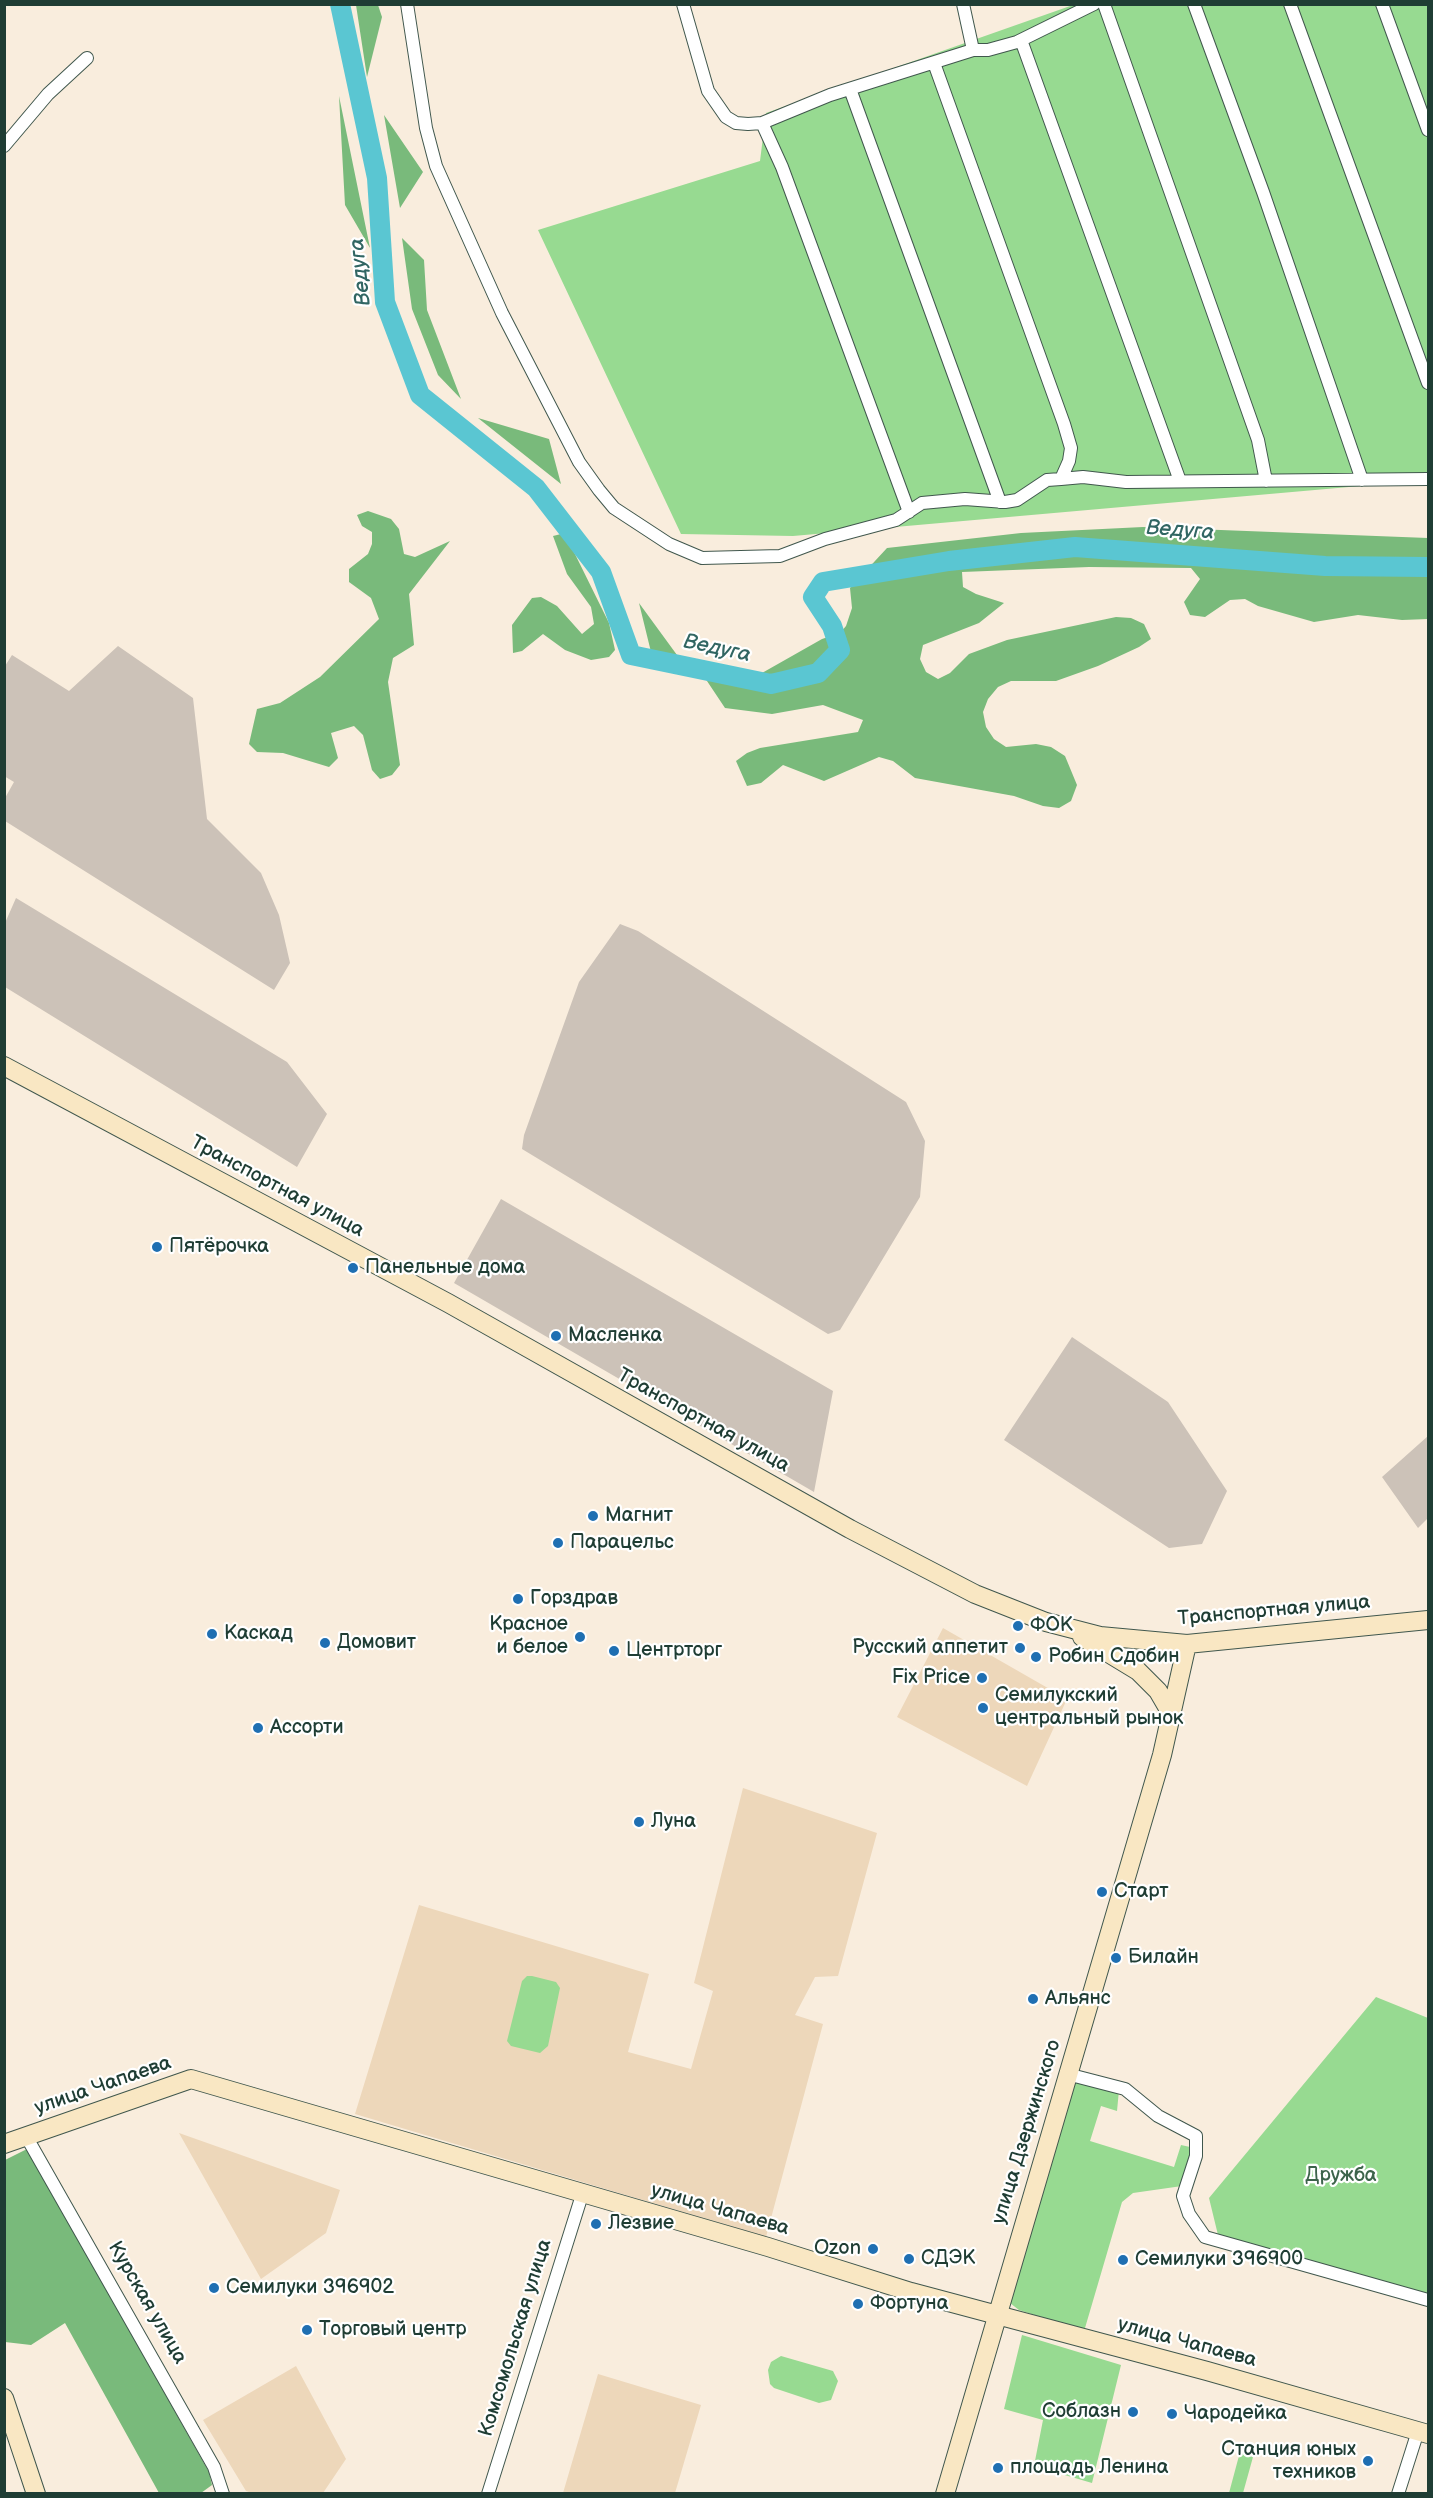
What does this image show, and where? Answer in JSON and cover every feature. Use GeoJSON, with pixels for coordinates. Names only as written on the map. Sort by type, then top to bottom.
{"type":"FeatureCollection","features":[{"type":"Feature","properties":{"kind":"street"},"geometry":{"type":"LineString","coordinates":[[407,4],[426,128],[447,195],[502,313],[579,462],[614,508],[669,544],[702,558],[737,559],[780,556],[825,539],[896,520],[922,503],[942,500],[1000,502],[1017,500],[1047,480],[1266,482],[1428,479]]}},
{"type":"Feature","properties":{"kind":"street"},"geometry":{"type":"LineString","coordinates":[[683,4],[708,91],[726,117],[736,123],[762,123],[850,89],[974,50],[988,50],[1021,40],[1094,4]]}},
{"type":"Feature","properties":{"kind":"street"},"geometry":{"type":"LineString","coordinates":[[963,4],[974,50]]}},
{"type":"Feature","properties":{"kind":"street"},"geometry":{"type":"LineString","coordinates":[[1104,4],[1258,440],[1266,482]]}},
{"type":"Feature","properties":{"kind":"street"},"geometry":{"type":"LineString","coordinates":[[1194,4],[1263,192],[1362,480]]}},
{"type":"Feature","properties":{"kind":"street"},"geometry":{"type":"LineString","coordinates":[[1290,4],[1428,383]]}},
{"type":"Feature","properties":{"kind":"street"},"geometry":{"type":"LineString","coordinates":[[1382,4],[1428,130]]}},
{"type":"Feature","properties":{"kind":"street"},"geometry":{"type":"LineString","coordinates":[[1021,40],[1180,481]]}},
{"type":"Feature","properties":{"kind":"street"},"geometry":{"type":"LineString","coordinates":[[4,146],[48,94],[87,58]]}},
{"type":"Feature","properties":{"kind":"street"},"geometry":{"type":"LineString","coordinates":[[934,63],[1064,424],[1071,448],[1070,461],[1061,479]]}},
{"type":"Feature","properties":{"kind":"street"},"geometry":{"type":"LineString","coordinates":[[850,89],[1000,502]]}},
{"type":"Feature","properties":{"kind":"street"},"geometry":{"type":"LineString","coordinates":[[762,123],[782,167],[909,512]]}},
{"type":"Feature","properties":{"kind":"street","name":"Транспортная улица"},"geometry":{"type":"LineString","coordinates":[[4,1066],[448,1303],[850,1529],[975,1594],[1062,1626],[1100,1636],[1187,1644],[1428,1620]]}},
{"type":"Feature","properties":{"kind":"street"},"geometry":{"type":"LineString","coordinates":[[1062,1626],[1138,1671],[1158,1690],[1172,1715]]}},
{"type":"Feature","properties":{"kind":"street","name":"улица Дзержинского"},"geometry":{"type":"LineString","coordinates":[[945,2493],[1162,1755],[1187,1644]]}},
{"type":"Feature","properties":{"kind":"street"},"geometry":{"type":"LineString","coordinates":[[1067,2074],[1125,2089],[1158,2116],[1196,2136],[1196,2156],[1183,2196],[1189,2214],[1205,2237],[1428,2300]]}},
{"type":"Feature","properties":{"kind":"street","name":"улица Чапаева"},"geometry":{"type":"LineString","coordinates":[[4,2144],[191,2079],[996,2316],[1207,2371],[1423,2432]]}},
{"type":"Feature","properties":{"kind":"street","name":"Курская улица"},"geometry":{"type":"LineString","coordinates":[[26,2136],[214,2467],[223,2493]]}},
{"type":"Feature","properties":{"kind":"street","name":"Комсомольская улица"},"geometry":{"type":"LineString","coordinates":[[488,2493],[582,2194]]}},
{"type":"Feature","properties":{"kind":"street"},"geometry":{"type":"LineString","coordinates":[[4,2398],[33,2492]]}},
{"type":"Feature","properties":{"kind":"street"},"geometry":{"type":"LineString","coordinates":[[1398,2493],[1423,2432]]}},
{"type":"Feature","properties":{"kind":"shaded area"},"geometry":{"type":"Polygon","coordinates":[[[118,646],[193,698],[207,819],[261,873],[279,915],[290,963],[274,990],[5,821],[5,798],[14,782],[4,776],[5,666],[12,655],[69,691],[118,646]]]}},
{"type":"Feature","properties":{"kind":"shaded area"},"geometry":{"type":"Polygon","coordinates":[[[16,898],[287,1062],[327,1114],[297,1167],[5,987],[5,923],[16,898]]]}},
{"type":"Feature","properties":{"kind":"shaded area"},"geometry":{"type":"Polygon","coordinates":[[[620,924],[638,931],[906,1102],[925,1141],[920,1197],[840,1330],[828,1334],[522,1149],[524,1135],[579,982],[620,924]]]}},
{"type":"Feature","properties":{"kind":"shaded area"},"geometry":{"type":"Polygon","coordinates":[[[501,1199],[833,1391],[814,1492],[454,1283],[501,1199]]]}},
{"type":"Feature","properties":{"kind":"shaded area"},"geometry":{"type":"Polygon","coordinates":[[[1072,1337],[1168,1402],[1227,1491],[1202,1544],[1169,1548],[1004,1440],[1072,1337]]]}},
{"type":"Feature","properties":{"kind":"shaded area"},"geometry":{"type":"Polygon","coordinates":[[[1428,1436],[1428,1518],[1418,1528],[1382,1477],[1428,1436]]]}},
{"type":"Feature","properties":{"kind":"shaded area","name":"Семилукский центральный рынок"},"geometry":{"type":"Polygon","coordinates":[[[943,1628],[1067,1699],[1027,1786],[897,1717],[943,1628]]]}},
{"type":"Feature","properties":{"kind":"shaded area"},"geometry":{"type":"Polygon","coordinates":[[[743,1788],[877,1833],[838,1976],[815,1977],[795,2015],[823,2024],[766,2237],[355,2114],[419,1905],[649,1974],[628,2052],[691,2069],[713,1991],[694,1983],[743,1788]]]}},
{"type":"Feature","properties":{"kind":"shaded area"},"geometry":{"type":"Polygon","coordinates":[[[179,2133],[340,2190],[326,2233],[261,2279],[179,2133]]]}},
{"type":"Feature","properties":{"kind":"shaded area"},"geometry":{"type":"Polygon","coordinates":[[[296,2366],[346,2459],[323,2493],[252,2493],[246,2491],[203,2420],[296,2366]]]}},
{"type":"Feature","properties":{"kind":"shaded area"},"geometry":{"type":"Polygon","coordinates":[[[598,2374],[701,2405],[675,2493],[563,2493],[598,2374]]]}},
{"type":"Feature","properties":{"kind":"green space"},"geometry":{"type":"Polygon","coordinates":[[[356,5],[378,5],[382,17],[367,77],[356,5]]]}},
{"type":"Feature","properties":{"kind":"green space"},"geometry":{"type":"Polygon","coordinates":[[[1073,5],[1428,5],[1428,477],[1417,481],[793,536],[681,534],[538,230],[760,161],[766,113],[1073,5]]]}},
{"type":"Feature","properties":{"kind":"green space"},"geometry":{"type":"Polygon","coordinates":[[[339,96],[370,248],[345,205],[339,96]]]}},
{"type":"Feature","properties":{"kind":"green space"},"geometry":{"type":"Polygon","coordinates":[[[384,115],[423,172],[400,208],[384,115]]]}},
{"type":"Feature","properties":{"kind":"green space"},"geometry":{"type":"Polygon","coordinates":[[[402,238],[424,260],[427,310],[461,399],[438,375],[412,309],[402,238]]]}},
{"type":"Feature","properties":{"kind":"green space"},"geometry":{"type":"Polygon","coordinates":[[[478,418],[549,439],[561,484],[478,418]]]}},
{"type":"Feature","properties":{"kind":"green space"},"geometry":{"type":"Polygon","coordinates":[[[368,511],[391,519],[399,529],[404,554],[415,557],[450,541],[409,594],[414,645],[393,658],[388,682],[400,765],[392,775],[380,779],[372,770],[363,735],[354,726],[331,733],[338,758],[329,767],[283,753],[257,752],[249,744],[257,709],[280,703],[320,677],[379,619],[371,598],[349,582],[349,569],[368,554],[372,544],[372,532],[362,526],[357,515],[368,511]]]}},
{"type":"Feature","properties":{"kind":"green space"},"geometry":{"type":"Polygon","coordinates":[[[1143,527],[1428,538],[1428,619],[1402,620],[1358,615],[1314,622],[1258,606],[1245,599],[1230,600],[1205,617],[1190,615],[1184,602],[1200,579],[1191,568],[1089,567],[962,572],[963,587],[1004,603],[979,623],[923,645],[920,659],[926,672],[938,679],[950,673],[969,654],[1007,640],[1116,617],[1131,618],[1144,624],[1151,639],[1139,647],[1098,666],[1056,681],[1011,681],[998,687],[988,699],[983,712],[986,727],[994,739],[1006,747],[1036,744],[1051,747],[1065,756],[1077,785],[1071,801],[1059,808],[1043,806],[1014,796],[915,778],[893,761],[879,757],[824,781],[783,765],[761,783],[747,786],[736,761],[747,753],[760,748],[858,732],[863,720],[823,705],[772,714],[725,708],[703,675],[717,680],[762,673],[822,639],[840,633],[846,626],[852,608],[850,588],[887,548],[1021,533],[1143,527]]]}},
{"type":"Feature","properties":{"kind":"green space"},"geometry":{"type":"Polygon","coordinates":[[[561,534],[572,548],[609,623],[615,650],[609,657],[591,660],[565,650],[543,634],[522,651],[513,653],[512,625],[532,598],[541,597],[557,606],[582,634],[594,624],[591,607],[567,574],[553,536],[561,534]]]}},
{"type":"Feature","properties":{"kind":"green space"},"geometry":{"type":"Polygon","coordinates":[[[639,603],[677,655],[651,652],[639,603]]]}},
{"type":"Feature","properties":{"kind":"green space"},"geometry":{"type":"Polygon","coordinates":[[[527,1976],[556,1982],[560,1988],[548,2046],[540,2053],[511,2046],[507,2041],[522,1981],[527,1976]]]}},
{"type":"Feature","properties":{"kind":"green space","name":"Дружба"},"geometry":{"type":"Polygon","coordinates":[[[1376,1997],[1428,2018],[1428,2294],[1218,2235],[1209,2198],[1376,1997]]]}},
{"type":"Feature","properties":{"kind":"green space"},"geometry":{"type":"Polygon","coordinates":[[[1079,2080],[1119,2090],[1117,2111],[1101,2106],[1090,2141],[1174,2167],[1181,2145],[1190,2147],[1195,2154],[1182,2186],[1133,2193],[1122,2202],[1085,2328],[1075,2328],[1019,2310],[1010,2303],[1071,2085],[1079,2080]]]}},
{"type":"Feature","properties":{"kind":"green space"},"geometry":{"type":"Polygon","coordinates":[[[27,2149],[209,2472],[212,2485],[201,2493],[159,2493],[65,2323],[31,2345],[5,2342],[5,2160],[27,2149]]]}},
{"type":"Feature","properties":{"kind":"green space"},"geometry":{"type":"Polygon","coordinates":[[[1022,2335],[1121,2365],[1092,2483],[1034,2466],[1043,2420],[1004,2409],[1022,2335]]]}},
{"type":"Feature","properties":{"kind":"green space"},"geometry":{"type":"Polygon","coordinates":[[[781,2356],[833,2371],[838,2381],[831,2400],[819,2403],[774,2388],[770,2384],[768,2370],[771,2362],[781,2356]]]}},
{"type":"Feature","properties":{"kind":"green space"},"geometry":{"type":"Polygon","coordinates":[[[1240,2452],[1253,2457],[1243,2493],[1229,2493],[1240,2452]]]}},
{"type":"Feature","properties":{"kind":"waterway","name":"Ведуга"},"geometry":{"type":"LineString","coordinates":[[340,4],[377,178],[385,302],[420,395],[536,488],[601,572],[631,655],[771,684],[818,673],[840,650],[832,626],[813,597],[823,582],[949,561],[1075,547],[1325,566],[1428,567]]}},
{"type":"Feature","properties":{"kind":"place","name":"Пятёрочка"},"geometry":{"type":"Point","coordinates":[157,1247]}},
{"type":"Feature","properties":{"kind":"place","name":"Панельные дома"},"geometry":{"type":"Point","coordinates":[353,1268]}},
{"type":"Feature","properties":{"kind":"place","name":"Масленка"},"geometry":{"type":"Point","coordinates":[556,1336]}},
{"type":"Feature","properties":{"kind":"place","name":"Магнит"},"geometry":{"type":"Point","coordinates":[593,1516]}},
{"type":"Feature","properties":{"kind":"place","name":"Парацельс"},"geometry":{"type":"Point","coordinates":[558,1543]}},
{"type":"Feature","properties":{"kind":"place","name":"Горздрав"},"geometry":{"type":"Point","coordinates":[518,1599]}},
{"type":"Feature","properties":{"kind":"place","name":"ФОК"},"geometry":{"type":"Point","coordinates":[1018,1626]}},
{"type":"Feature","properties":{"kind":"place","name":"Каскад"},"geometry":{"type":"Point","coordinates":[212,1634]}},
{"type":"Feature","properties":{"kind":"place","name":"Красное и белое"},"geometry":{"type":"Point","coordinates":[580,1637]}},
{"type":"Feature","properties":{"kind":"place","name":"Домовит"},"geometry":{"type":"Point","coordinates":[325,1643]}},
{"type":"Feature","properties":{"kind":"place","name":"Русский аппетит"},"geometry":{"type":"Point","coordinates":[1020,1648]}},
{"type":"Feature","properties":{"kind":"place","name":"Центрторг"},"geometry":{"type":"Point","coordinates":[614,1651]}},
{"type":"Feature","properties":{"kind":"place","name":"Робин Сдобин"},"geometry":{"type":"Point","coordinates":[1036,1657]}},
{"type":"Feature","properties":{"kind":"place","name":"Fix Price"},"geometry":{"type":"Point","coordinates":[982,1678]}},
{"type":"Feature","properties":{"kind":"place","name":"Семилукский центральный рынок"},"geometry":{"type":"Point","coordinates":[983,1708]}},
{"type":"Feature","properties":{"kind":"place","name":"Ассорти"},"geometry":{"type":"Point","coordinates":[258,1728]}},
{"type":"Feature","properties":{"kind":"place","name":"Луна"},"geometry":{"type":"Point","coordinates":[639,1822]}},
{"type":"Feature","properties":{"kind":"place","name":"Старт"},"geometry":{"type":"Point","coordinates":[1102,1892]}},
{"type":"Feature","properties":{"kind":"place","name":"Билайн"},"geometry":{"type":"Point","coordinates":[1116,1958]}},
{"type":"Feature","properties":{"kind":"place","name":"Альянс"},"geometry":{"type":"Point","coordinates":[1033,1999]}},
{"type":"Feature","properties":{"kind":"place","name":"Лезвие"},"geometry":{"type":"Point","coordinates":[596,2224]}},
{"type":"Feature","properties":{"kind":"place","name":"Ozon"},"geometry":{"type":"Point","coordinates":[873,2249]}},
{"type":"Feature","properties":{"kind":"place","name":"СДЭК"},"geometry":{"type":"Point","coordinates":[909,2259]}},
{"type":"Feature","properties":{"kind":"place","name":"Семилуки 396900"},"geometry":{"type":"Point","coordinates":[1123,2260]}},
{"type":"Feature","properties":{"kind":"place","name":"Семилуки 396902"},"geometry":{"type":"Point","coordinates":[214,2288]}},
{"type":"Feature","properties":{"kind":"place","name":"Фортуна"},"geometry":{"type":"Point","coordinates":[858,2304]}},
{"type":"Feature","properties":{"kind":"place","name":"Торговый центр"},"geometry":{"type":"Point","coordinates":[307,2330]}},
{"type":"Feature","properties":{"kind":"place","name":"Соблазн"},"geometry":{"type":"Point","coordinates":[1133,2412]}},
{"type":"Feature","properties":{"kind":"place","name":"Чародейка"},"geometry":{"type":"Point","coordinates":[1172,2414]}},
{"type":"Feature","properties":{"kind":"place","name":"Станция юных техников"},"geometry":{"type":"Point","coordinates":[1368,2461]}},
{"type":"Feature","properties":{"kind":"place","name":"площадь Ленина"},"geometry":{"type":"Point","coordinates":[998,2468]}}]}
